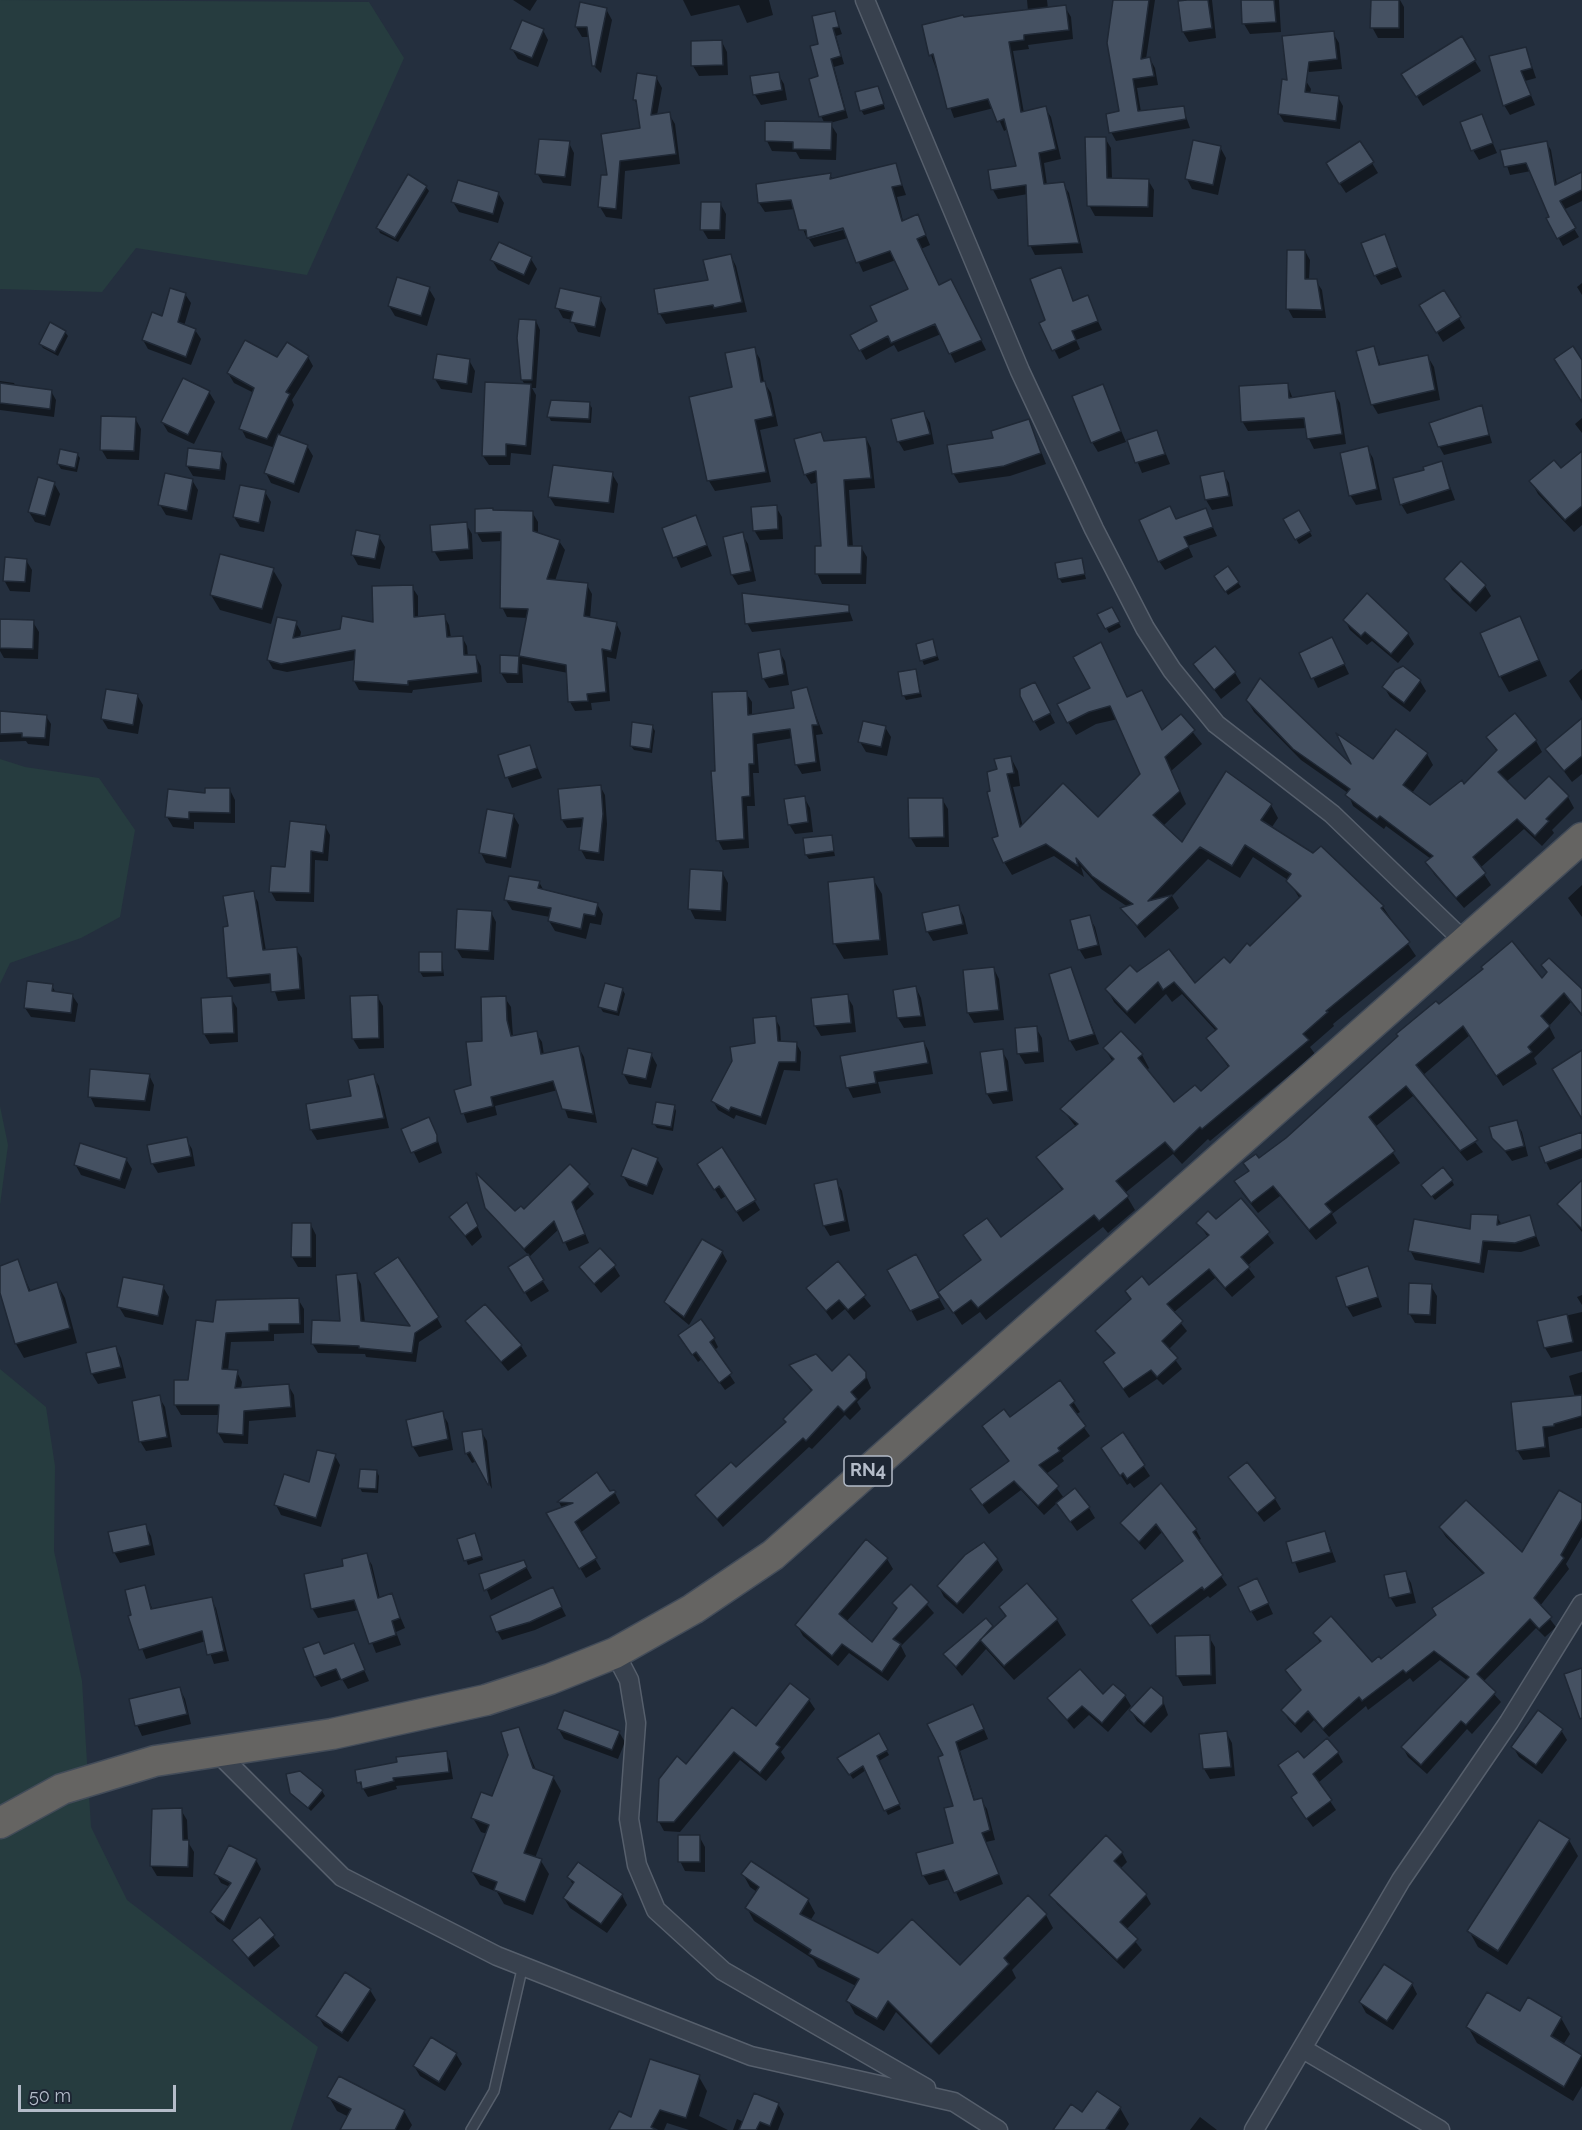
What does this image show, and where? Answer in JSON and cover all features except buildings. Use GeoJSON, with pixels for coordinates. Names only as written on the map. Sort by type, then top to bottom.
{"type":"FeatureCollection","features":[{"type":"Feature","properties":{"kind":"highway","name":"RN4"},"geometry":{"type":"LineString","coordinates":[[0,1823],[62,1789],[155,1761],[332,1734],[486,1700],[550,1679],[615,1653],[693,1609],[773,1555],[1582,838]]}},
{"type":"Feature","properties":{"kind":"street"},"geometry":{"type":"LineString","coordinates":[[865,0],[1020,371],[1094,529],[1145,628],[1172,670],[1216,724],[1332,814],[1465,942]]}},
{"type":"Feature","properties":{"kind":"street"},"geometry":{"type":"LineString","coordinates":[[1254,2130],[1304,2049],[1401,1880],[1509,1722],[1582,1604]]}},
{"type":"Feature","properties":{"kind":"street"},"geometry":{"type":"LineString","coordinates":[[615,1653],[629,1680],[636,1723],[629,1819],[637,1865],[656,1911],[723,1971],[906,2079],[954,2102],[999,2130]]}},
{"type":"Feature","properties":{"kind":"street"},"geometry":{"type":"LineString","coordinates":[[217,1752],[342,1877],[497,1956],[751,2056],[954,2102]]}},
{"type":"Feature","properties":{"kind":"street"},"geometry":{"type":"LineString","coordinates":[[1304,2049],[1440,2130]]}},
{"type":"Feature","properties":{"kind":"lane"},"geometry":{"type":"LineString","coordinates":[[471,2130],[494,2091],[522,1965]]}},
{"type":"Feature","properties":{"kind":"green space"},"geometry":{"type":"Polygon","coordinates":[[[0,0],[369,2],[404,58],[307,275],[136,248],[102,292],[0,289],[0,0]]]}},
{"type":"Feature","properties":{"kind":"green space"},"geometry":{"type":"Polygon","coordinates":[[[0,759],[25,767],[99,778],[135,830],[120,917],[81,938],[10,963],[0,984],[0,759]]]}},
{"type":"Feature","properties":{"kind":"green space"},"geometry":{"type":"Polygon","coordinates":[[[0,1106],[8,1145],[0,1205],[0,1106]]]}},
{"type":"Feature","properties":{"kind":"green space"},"geometry":{"type":"Polygon","coordinates":[[[0,1369],[46,1407],[55,1466],[54,1551],[82,1681],[91,1827],[127,1900],[318,2047],[291,2130],[0,2130],[0,1369]]]}}]}
